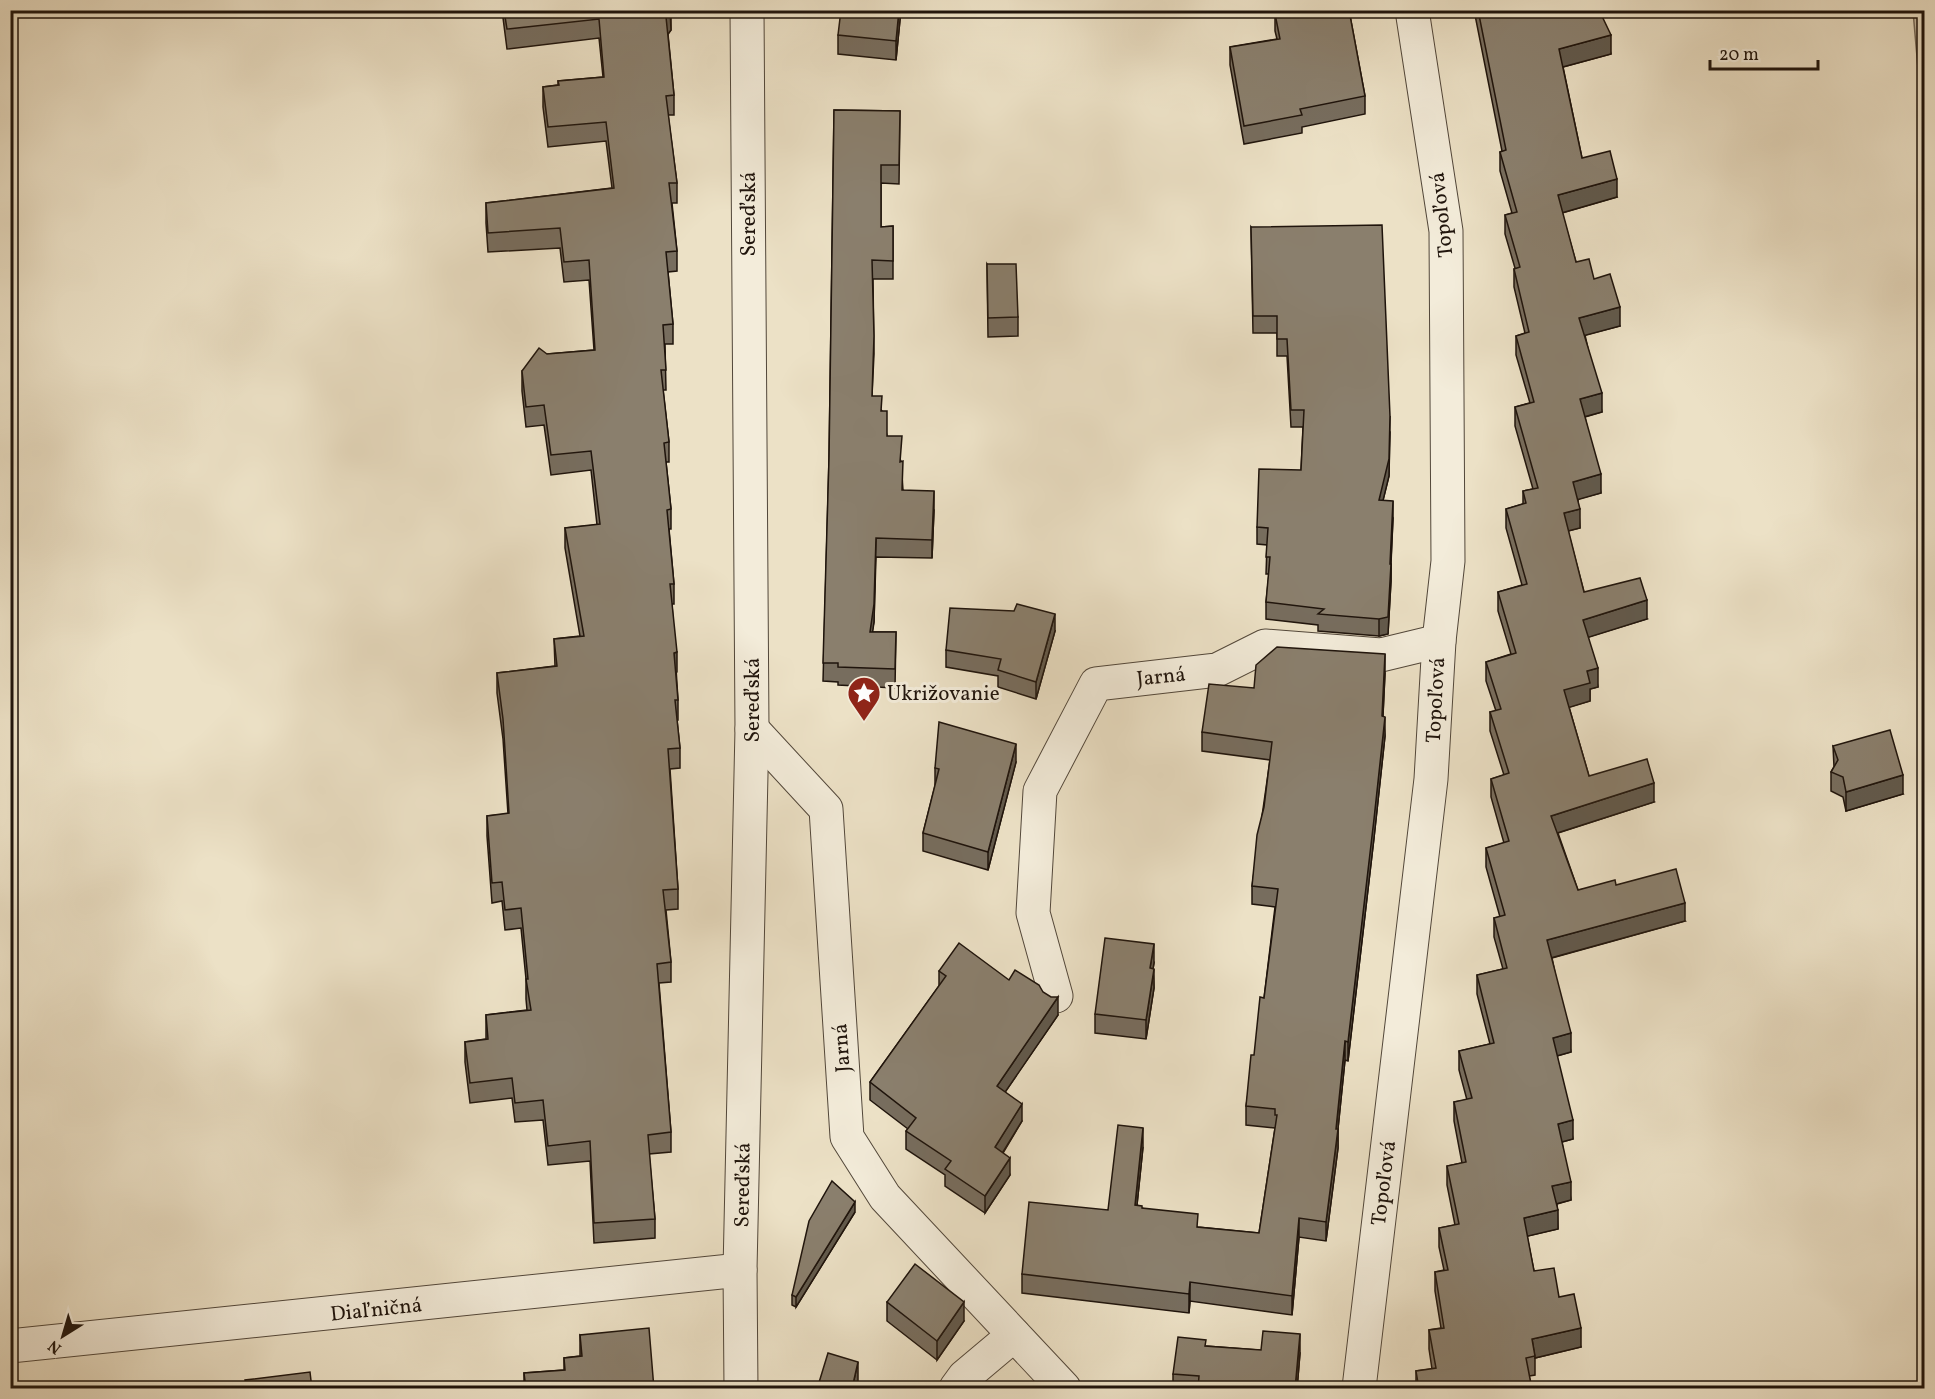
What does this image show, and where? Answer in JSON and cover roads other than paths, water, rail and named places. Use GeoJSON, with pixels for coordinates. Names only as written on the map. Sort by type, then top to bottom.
{"type":"FeatureCollection","features":[{"type":"Feature","properties":{"kind":"street","name":"Sereďská"},"geometry":{"type":"LineString","coordinates":[[741,1389],[740,1270],[752,729],[747,10]]}},
{"type":"Feature","properties":{"kind":"street","name":"Topoľová"},"geometry":{"type":"LineString","coordinates":[[1359,1389],[1431,779],[1439,641],[1448,561],[1446,231],[1412,10]]}},
{"type":"Feature","properties":{"kind":"street","name":"Jarná"},"geometry":{"type":"LineString","coordinates":[[1056,996],[1033,913],[1040,791],[1096,684],[1217,670],[1265,645],[1381,655],[1439,641]]}},
{"type":"Feature","properties":{"kind":"street","name":"Jarná"},"geometry":{"type":"LineString","coordinates":[[752,729],[826,809],[847,1137],[885,1197],[1064,1389]]}},
{"type":"Feature","properties":{"kind":"street","name":"Diaľničná"},"geometry":{"type":"LineString","coordinates":[[10,1346],[740,1270]]}},
{"type":"Feature","properties":{"kind":"street"},"geometry":{"type":"LineString","coordinates":[[956,1389],[964,1377],[1014,1335]]}},
{"type":"Feature","properties":{"kind":"place","name":"Ukrižovanie"},"geometry":{"type":"Point","coordinates":[864,722]}}]}
